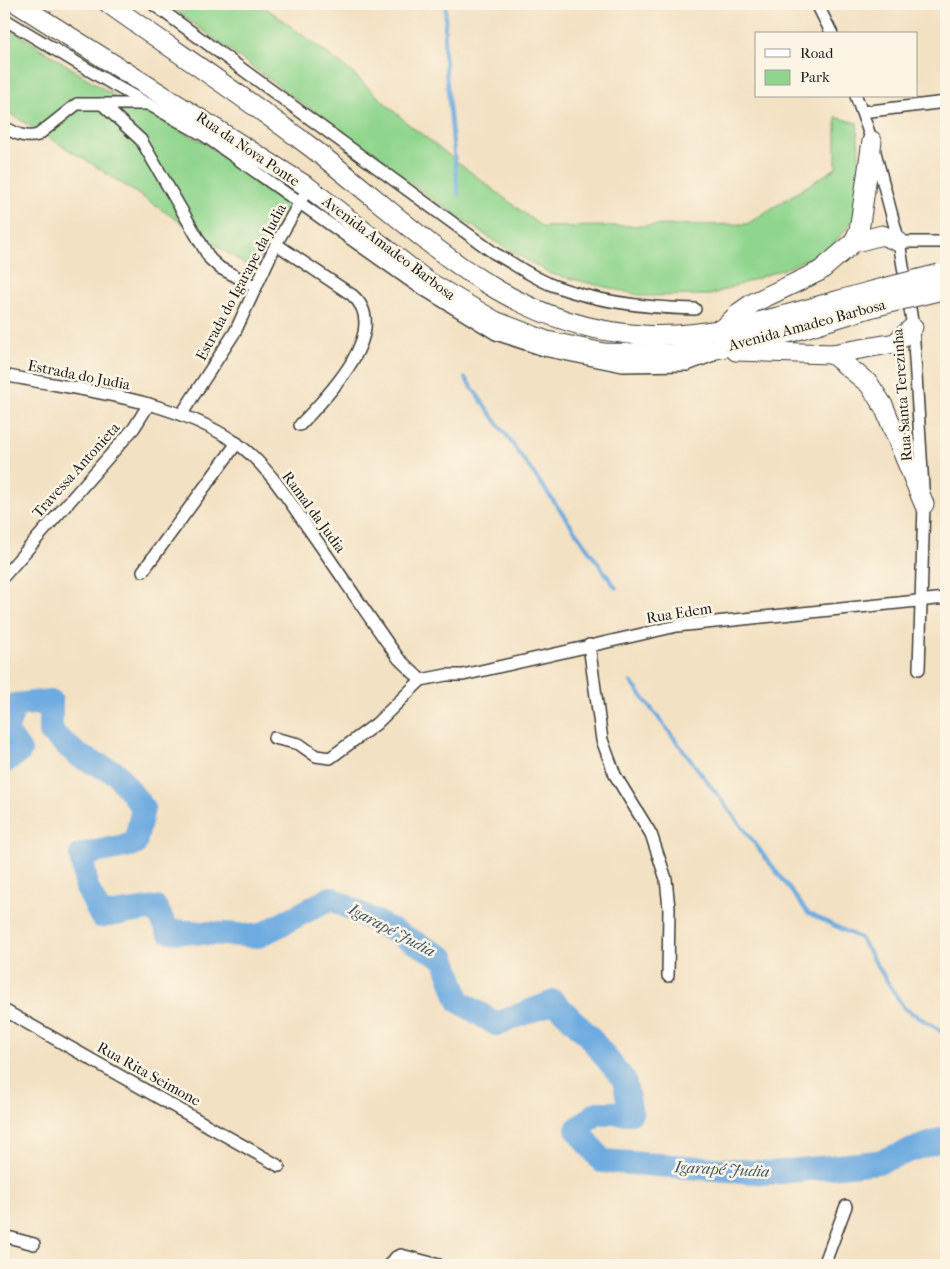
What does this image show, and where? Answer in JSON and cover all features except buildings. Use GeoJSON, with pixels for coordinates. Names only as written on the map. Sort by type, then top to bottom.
{"type":"FeatureCollection","features":[{"type":"Feature","properties":{"kind":"main road","name":"Avenida Amadeo Barbosa"},"geometry":{"type":"LineString","coordinates":[[18,4],[178,105],[427,281],[464,304],[525,334],[547,342],[604,353],[670,354],[720,350],[792,332],[870,300]]}},
{"type":"Feature","properties":{"kind":"main road","name":"Avenida Amadeo Barbosa"},"geometry":{"type":"LineString","coordinates":[[109,4],[308,145],[464,271],[518,302],[583,328],[675,336],[870,300],[943,281]]}},
{"type":"Feature","properties":{"kind":"main road"},"geometry":{"type":"LineString","coordinates":[[853,243],[859,231],[872,142]]}},
{"type":"Feature","properties":{"kind":"main road"},"geometry":{"type":"LineString","coordinates":[[724,328],[740,312],[753,303],[820,271],[853,243],[863,238],[882,235],[900,242]]}},
{"type":"Feature","properties":{"kind":"main road"},"geometry":{"type":"LineString","coordinates":[[720,350],[832,354],[895,343],[913,327]]}},
{"type":"Feature","properties":{"kind":"main road"},"geometry":{"type":"LineString","coordinates":[[832,354],[869,384],[884,407],[924,504]]}},
{"type":"Feature","properties":{"kind":"street"},"geometry":{"type":"LineString","coordinates":[[153,4],[494,253],[551,285],[611,300],[646,306],[695,309]]}},
{"type":"Feature","properties":{"kind":"street"},"geometry":{"type":"LineString","coordinates":[[817,4],[831,32]]}},
{"type":"Feature","properties":{"kind":"street","name":"Rua da Nova Ponte"},"geometry":{"type":"LineString","coordinates":[[4,19],[304,194]]}},
{"type":"Feature","properties":{"kind":"street","name":"Rua Santa Terezinha"},"geometry":{"type":"LineString","coordinates":[[857,98],[872,142],[900,242],[913,327],[924,504],[919,669]]}},
{"type":"Feature","properties":{"kind":"street"},"geometry":{"type":"LineString","coordinates":[[862,112],[946,102]]}},
{"type":"Feature","properties":{"kind":"street"},"geometry":{"type":"LineString","coordinates":[[4,127],[17,135],[31,138],[38,135],[77,104],[178,105]]}},
{"type":"Feature","properties":{"kind":"street"},"geometry":{"type":"LineString","coordinates":[[102,104],[141,140],[210,259],[220,268],[256,288]]}},
{"type":"Feature","properties":{"kind":"street","name":"Estrada do Igarape da Judia"},"geometry":{"type":"LineString","coordinates":[[181,415],[230,341],[276,244],[304,194]]}},
{"type":"Feature","properties":{"kind":"street"},"geometry":{"type":"LineString","coordinates":[[900,242],[946,242]]}},
{"type":"Feature","properties":{"kind":"street"},"geometry":{"type":"LineString","coordinates":[[276,244],[357,299],[364,318],[360,344],[346,374],[300,425]]}},
{"type":"Feature","properties":{"kind":"street","name":"Estrada do Judia"},"geometry":{"type":"LineString","coordinates":[[4,375],[149,404]]}},
{"type":"Feature","properties":{"kind":"street","name":"Ramal da Judia"},"geometry":{"type":"LineString","coordinates":[[149,404],[210,427],[237,443],[254,458],[288,499],[394,651],[421,680]]}},
{"type":"Feature","properties":{"kind":"street","name":"Travessa Antonieta"},"geometry":{"type":"LineString","coordinates":[[4,576],[134,428],[149,404]]}},
{"type":"Feature","properties":{"kind":"street"},"geometry":{"type":"LineString","coordinates":[[143,571],[237,443]]}},
{"type":"Feature","properties":{"kind":"street","name":"Rua Edem"},"geometry":{"type":"LineString","coordinates":[[421,680],[446,675],[463,675],[677,626],[946,598]]}},
{"type":"Feature","properties":{"kind":"street"},"geometry":{"type":"LineString","coordinates":[[589,645],[602,740],[615,775],[651,834],[666,879],[669,908],[668,976]]}},
{"type":"Feature","properties":{"kind":"street"},"geometry":{"type":"LineString","coordinates":[[274,738],[299,744],[316,756],[330,758],[376,724],[421,680]]}},
{"type":"Feature","properties":{"kind":"street","name":"Rua Rita Seimone"},"geometry":{"type":"LineString","coordinates":[[4,1010],[280,1166]]}},
{"type":"Feature","properties":{"kind":"street"},"geometry":{"type":"LineString","coordinates":[[824,1265],[846,1206]]}},
{"type":"Feature","properties":{"kind":"street"},"geometry":{"type":"LineString","coordinates":[[4,1236],[34,1244]]}},
{"type":"Feature","properties":{"kind":"street"},"geometry":{"type":"LineString","coordinates":[[390,1265],[400,1255],[439,1265]]}},
{"type":"Feature","properties":{"kind":"green space"},"geometry":{"type":"Polygon","coordinates":[[[167,4],[261,4],[349,70],[407,123],[542,227],[747,224],[836,168],[836,117],[857,123],[860,173],[855,219],[829,249],[789,267],[710,295],[643,296],[551,274],[494,241],[410,183],[167,4]]]}},
{"type":"Feature","properties":{"kind":"green space"},"geometry":{"type":"Polygon","coordinates":[[[4,25],[127,104],[203,142],[288,203],[255,271],[92,164],[4,110],[4,25]]]}},
{"type":"Feature","properties":{"kind":"waterway"},"geometry":{"type":"LineString","coordinates":[[446,4],[444,52],[458,194]]}},
{"type":"Feature","properties":{"kind":"waterway"},"geometry":{"type":"LineString","coordinates":[[465,378],[616,588]]}},
{"type":"Feature","properties":{"kind":"waterway"},"geometry":{"type":"LineString","coordinates":[[631,682],[808,913],[860,938],[904,1008],[946,1034]]}},
{"type":"Feature","properties":{"kind":"waterway","name":"Igarapé Judia"},"geometry":{"type":"LineString","coordinates":[[4,762],[20,751],[6,731],[15,705],[51,701],[51,732],[79,756],[116,773],[143,808],[135,844],[81,855],[87,888],[101,916],[156,908],[168,931],[259,936],[331,898],[444,958],[459,1001],[496,1024],[554,1002],[587,1034],[624,1080],[631,1113],[597,1113],[577,1129],[602,1161],[770,1173],[878,1162],[946,1138]]}}]}
